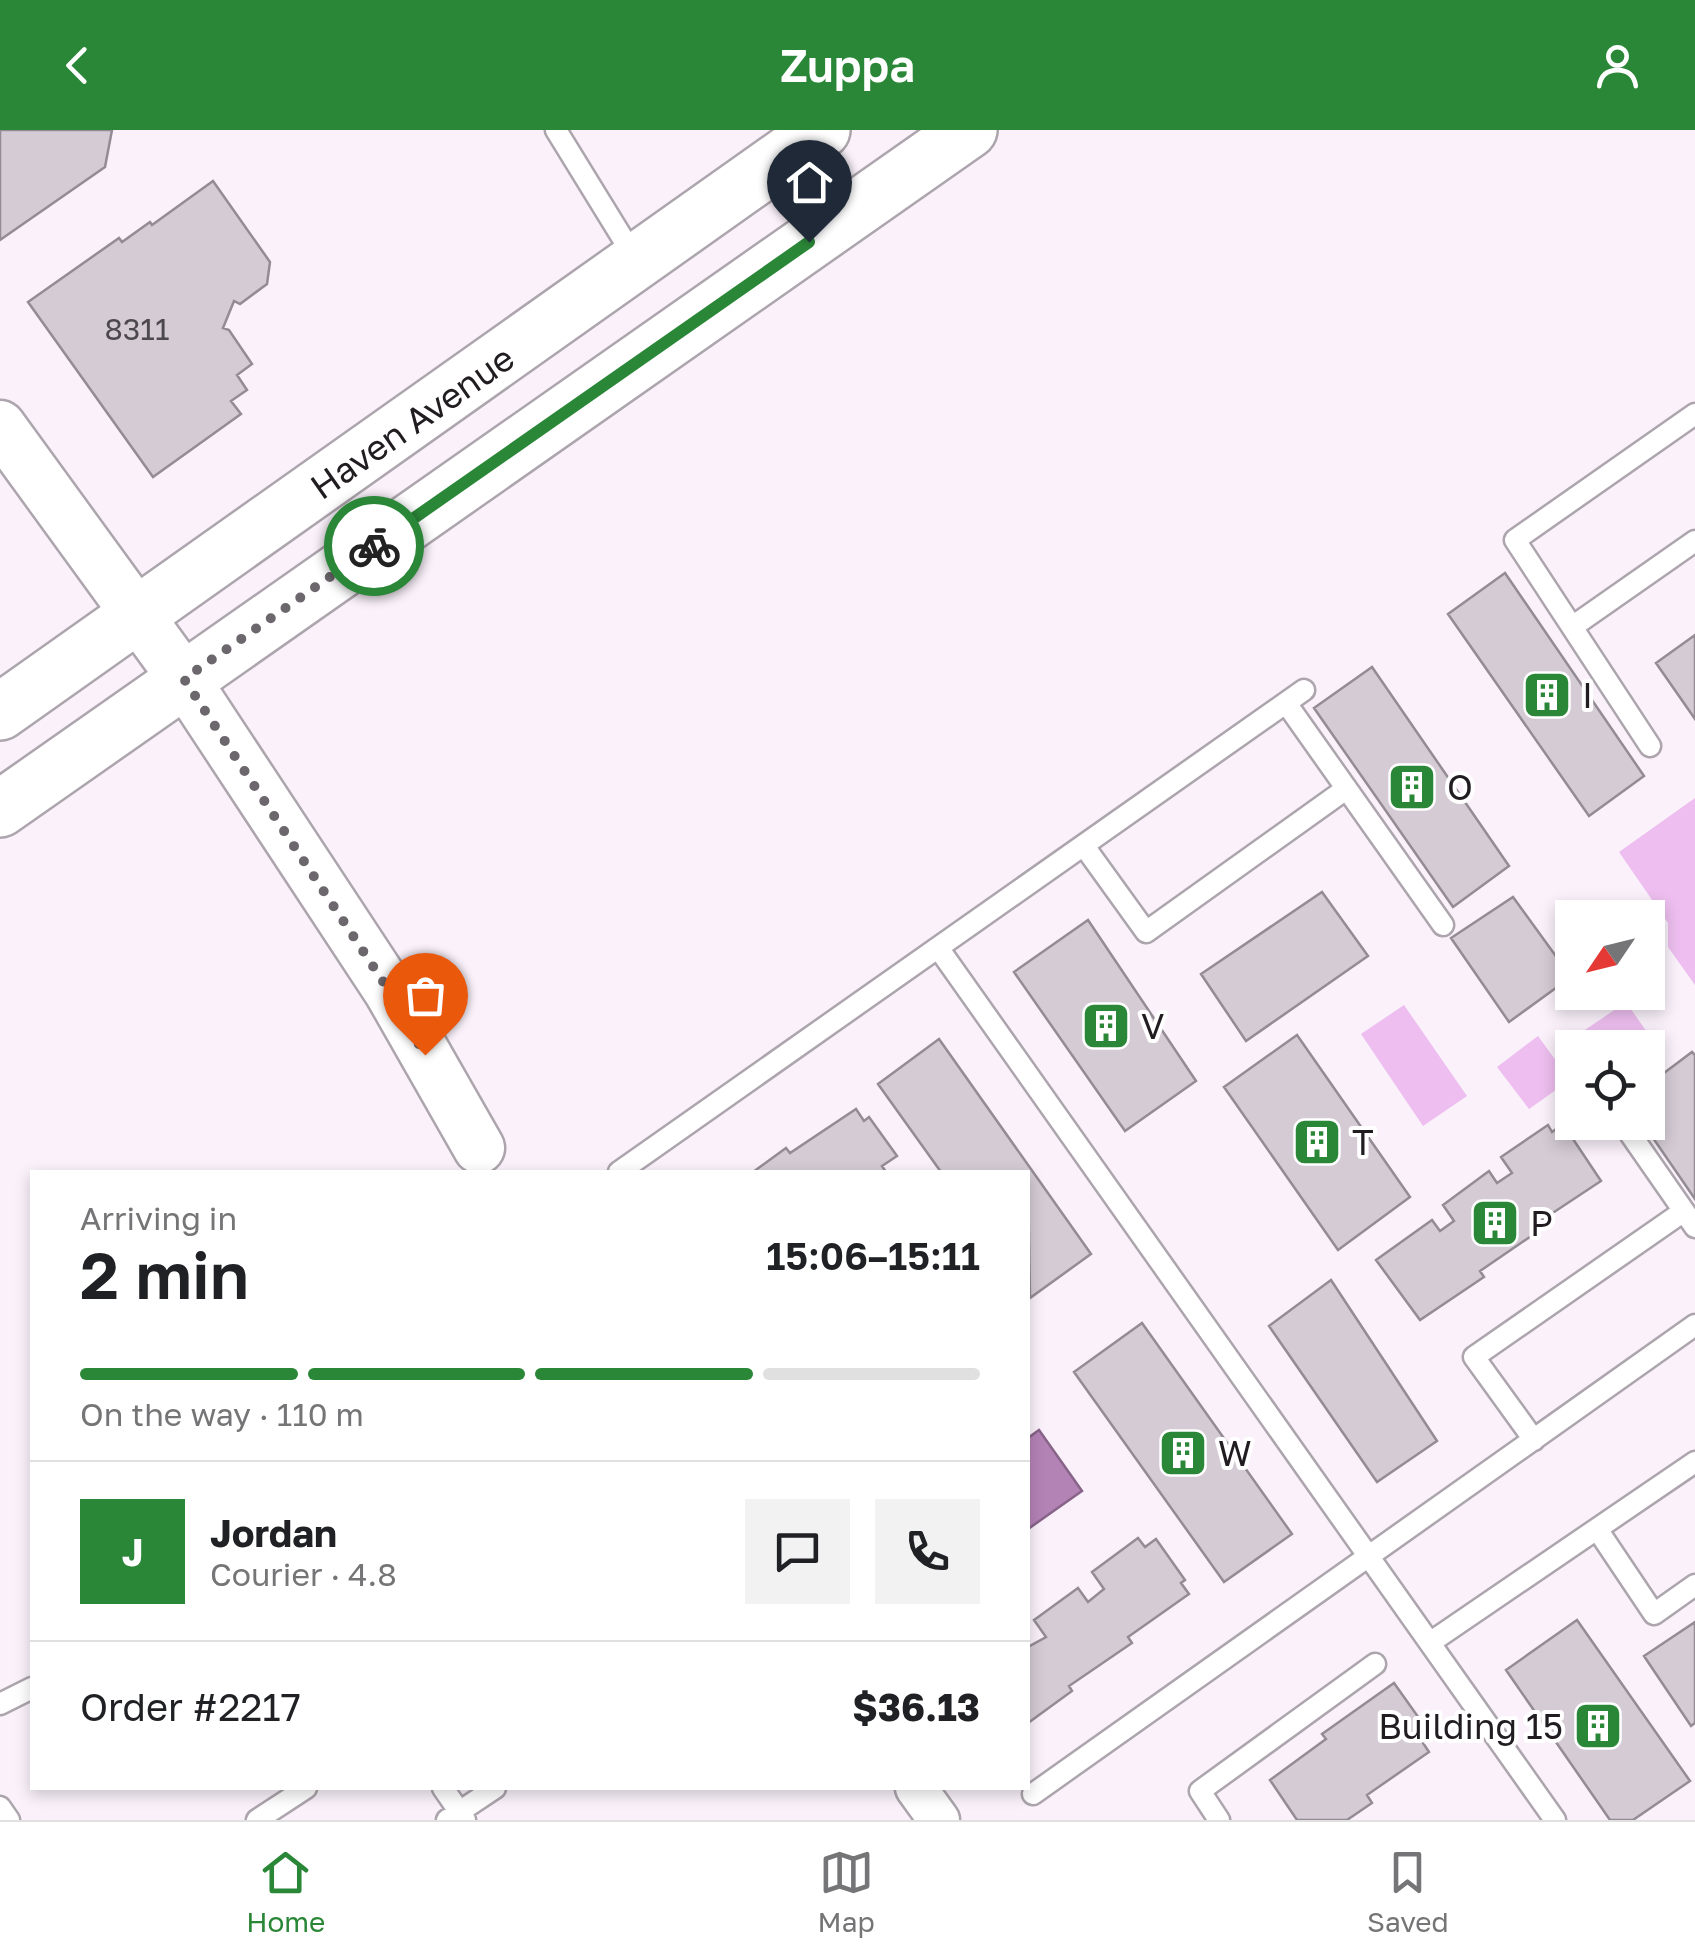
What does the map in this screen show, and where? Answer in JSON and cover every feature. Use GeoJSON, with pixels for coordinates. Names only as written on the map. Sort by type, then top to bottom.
{"type":"FeatureCollection","features":[{"type":"Feature","properties":{"kind":"main road","name":"Haven Avenue"},"geometry":{"type":"LineString","coordinates":[[0,712],[822,130]]}},
{"type":"Feature","properties":{"kind":"main road"},"geometry":{"type":"LineString","coordinates":[[0,808],[969,130]]}},
{"type":"Feature","properties":{"kind":"street"},"geometry":{"type":"LineString","coordinates":[[0,426],[184,679],[390,992],[487,1160]]}},
{"type":"Feature","properties":{"kind":"street"},"geometry":{"type":"LineString","coordinates":[[917,1790],[939,1820]]}},
{"type":"Feature","properties":{"kind":"lane"},"geometry":{"type":"LineString","coordinates":[[556,130],[637,262]]}},
{"type":"Feature","properties":{"kind":"lane"},"geometry":{"type":"LineString","coordinates":[[1650,746],[1515,540],[1695,414]]}},
{"type":"Feature","properties":{"kind":"lane"},"geometry":{"type":"LineString","coordinates":[[1572,627],[1695,541]]}},
{"type":"Feature","properties":{"kind":"lane"},"geometry":{"type":"LineString","coordinates":[[621,1170],[1304,690]]}},
{"type":"Feature","properties":{"kind":"lane"},"geometry":{"type":"LineString","coordinates":[[1286,703],[1443,926]]}},
{"type":"Feature","properties":{"kind":"lane"},"geometry":{"type":"LineString","coordinates":[[1084,846],[1146,932],[1346,789]]}},
{"type":"Feature","properties":{"kind":"lane"},"geometry":{"type":"LineString","coordinates":[[939,949],[1555,1820]]}},
{"type":"Feature","properties":{"kind":"lane"},"geometry":{"type":"LineString","coordinates":[[1534,1440],[1474,1357],[1689,1218],[1635,1140]]}},
{"type":"Feature","properties":{"kind":"lane"},"geometry":{"type":"LineString","coordinates":[[1033,1794],[1695,1325]]}},
{"type":"Feature","properties":{"kind":"lane"},"geometry":{"type":"LineString","coordinates":[[1431,1642],[1695,1462]]}},
{"type":"Feature","properties":{"kind":"lane"},"geometry":{"type":"LineString","coordinates":[[1597,1528],[1654,1614],[1695,1585]]}},
{"type":"Feature","properties":{"kind":"lane"},"geometry":{"type":"LineString","coordinates":[[1219,1820],[1200,1791],[1375,1664]]}},
{"type":"Feature","properties":{"kind":"lane"},"geometry":{"type":"LineString","coordinates":[[0,1704],[30,1689]]}},
{"type":"Feature","properties":{"kind":"lane"},"geometry":{"type":"LineString","coordinates":[[257,1820],[303,1790]]}},
{"type":"Feature","properties":{"kind":"lane"},"geometry":{"type":"LineString","coordinates":[[444,1790],[457,1817],[491,1790]]}},
{"type":"Feature","properties":{"kind":"lane"},"geometry":{"type":"LineString","coordinates":[[0,1807],[9,1820]]}},
{"type":"Feature","properties":{"kind":"shaded area"},"geometry":{"type":"Polygon","coordinates":[[[1695,798],[1695,985],[1668,947],[1665,900],[1652,900],[1619,852],[1695,798]]]}},
{"type":"Feature","properties":{"kind":"shaded area"},"geometry":{"type":"Polygon","coordinates":[[[1404,1005],[1467,1096],[1423,1126],[1361,1034],[1404,1005]]]}},
{"type":"Feature","properties":{"kind":"shaded area"},"geometry":{"type":"Polygon","coordinates":[[[1614,1010],[1632,1010],[1645,1030],[1585,1030],[1614,1010]]]}},
{"type":"Feature","properties":{"kind":"shaded area"},"geometry":{"type":"Polygon","coordinates":[[[1538,1036],[1555,1059],[1555,1091],[1529,1109],[1497,1067],[1538,1036]]]}},
{"type":"Feature","properties":{"kind":"shaded area"},"geometry":{"type":"Polygon","coordinates":[[[1039,1430],[1082,1491],[1030,1528],[1030,1437],[1039,1430]]]}},
{"type":"Feature","properties":{"kind":"building"},"geometry":{"type":"Polygon","coordinates":[[[0,130],[112,130],[105,167],[0,240],[0,130]]]}},
{"type":"Feature","properties":{"kind":"building"},"geometry":{"type":"Polygon","coordinates":[[[213,181],[270,262],[267,284],[240,304],[234,301],[223,328],[229,330],[252,364],[237,375],[247,390],[231,401],[241,414],[153,477],[28,302],[119,238],[122,242],[150,222],[152,225],[213,181]]]}},
{"type":"Feature","properties":{"kind":"building","name":"I"},"geometry":{"type":"Polygon","coordinates":[[[1505,573],[1644,776],[1589,816],[1448,614],[1505,573]]]}},
{"type":"Feature","properties":{"kind":"building"},"geometry":{"type":"Polygon","coordinates":[[[1695,635],[1695,719],[1656,663],[1695,635]]]}},
{"type":"Feature","properties":{"kind":"building","name":"O"},"geometry":{"type":"Polygon","coordinates":[[[1372,667],[1509,866],[1453,907],[1314,708],[1372,667]]]}},
{"type":"Feature","properties":{"kind":"building"},"geometry":{"type":"Polygon","coordinates":[[[1322,892],[1368,956],[1246,1041],[1201,974],[1322,892]]]}},
{"type":"Feature","properties":{"kind":"building"},"geometry":{"type":"Polygon","coordinates":[[[1513,897],[1555,955],[1555,989],[1509,1022],[1451,938],[1513,897]]]}},
{"type":"Feature","properties":{"kind":"building","name":"V"},"geometry":{"type":"Polygon","coordinates":[[[1088,920],[1196,1081],[1125,1131],[1014,972],[1088,920]]]}},
{"type":"Feature","properties":{"kind":"building","name":"T"},"geometry":{"type":"Polygon","coordinates":[[[1297,1035],[1410,1197],[1338,1250],[1224,1087],[1297,1035]]]}},
{"type":"Feature","properties":{"kind":"building"},"geometry":{"type":"Polygon","coordinates":[[[939,1039],[1091,1254],[1030,1298],[1030,1170],[940,1170],[878,1084],[939,1039]]]}},
{"type":"Feature","properties":{"kind":"building"},"geometry":{"type":"Polygon","coordinates":[[[1692,1052],[1695,1055],[1695,1199],[1654,1140],[1665,1140],[1665,1072],[1692,1052]]]}},
{"type":"Feature","properties":{"kind":"building"},"geometry":{"type":"Polygon","coordinates":[[[856,1109],[864,1121],[869,1117],[897,1156],[882,1166],[885,1170],[756,1170],[786,1148],[790,1153],[856,1109]]]}},
{"type":"Feature","properties":{"kind":"building","name":"P"},"geometry":{"type":"Polygon","coordinates":[[[1548,1125],[1552,1132],[1555,1130],[1555,1140],[1574,1140],[1601,1181],[1536,1224],[1540,1230],[1480,1271],[1484,1277],[1420,1320],[1376,1260],[1432,1220],[1440,1231],[1454,1221],[1443,1205],[1489,1171],[1497,1183],[1512,1173],[1501,1157],[1548,1125]]]}},
{"type":"Feature","properties":{"kind":"building"},"geometry":{"type":"Polygon","coordinates":[[[1331,1280],[1437,1441],[1377,1482],[1269,1326],[1331,1280]]]}},
{"type":"Feature","properties":{"kind":"building","name":"W"},"geometry":{"type":"Polygon","coordinates":[[[1142,1323],[1292,1534],[1224,1582],[1074,1372],[1142,1323]]]}},
{"type":"Feature","properties":{"kind":"building"},"geometry":{"type":"Polygon","coordinates":[[[1138,1538],[1145,1547],[1156,1539],[1185,1580],[1181,1583],[1189,1594],[1128,1637],[1132,1643],[1069,1686],[1072,1691],[1030,1722],[1030,1646],[1046,1637],[1034,1620],[1078,1588],[1088,1602],[1104,1589],[1092,1572],[1138,1538]]]}},
{"type":"Feature","properties":{"kind":"building","name":"Building 15"},"geometry":{"type":"Polygon","coordinates":[[[1577,1620],[1690,1781],[1633,1820],[1610,1820],[1506,1670],[1577,1620]]]}},
{"type":"Feature","properties":{"kind":"building"},"geometry":{"type":"Polygon","coordinates":[[[1695,1622],[1695,1723],[1691,1726],[1644,1656],[1695,1622]]]}},
{"type":"Feature","properties":{"kind":"building"},"geometry":{"type":"Polygon","coordinates":[[[1394,1683],[1431,1735],[1423,1743],[1429,1752],[1367,1795],[1372,1803],[1347,1820],[1297,1820],[1270,1780],[1326,1739],[1322,1734],[1394,1683]]]}},
{"type":"Feature","properties":{"kind":"way so far"},"geometry":{"type":"LineString","coordinates":[[374,546],[184,679],[390,992],[425,1055]]}},
{"type":"Feature","properties":{"kind":"place","name":"I"},"geometry":{"type":"Point","coordinates":[1547,695]}},
{"type":"Feature","properties":{"kind":"place","name":"O"},"geometry":{"type":"Point","coordinates":[1412,787]}},
{"type":"Feature","properties":{"kind":"place","name":"V"},"geometry":{"type":"Point","coordinates":[1106,1026]}},
{"type":"Feature","properties":{"kind":"place","name":"T"},"geometry":{"type":"Point","coordinates":[1317,1142]}},
{"type":"Feature","properties":{"kind":"place","name":"P"},"geometry":{"type":"Point","coordinates":[1495,1223]}},
{"type":"Feature","properties":{"kind":"place","name":"W"},"geometry":{"type":"Point","coordinates":[1183,1453]}},
{"type":"Feature","properties":{"kind":"place","name":"Building 15"},"geometry":{"type":"Point","coordinates":[1598,1726]}},
{"type":"Feature","properties":{"kind":"route"},"geometry":{"type":"LineString","coordinates":[[374,546],[809,242]]}}]}
